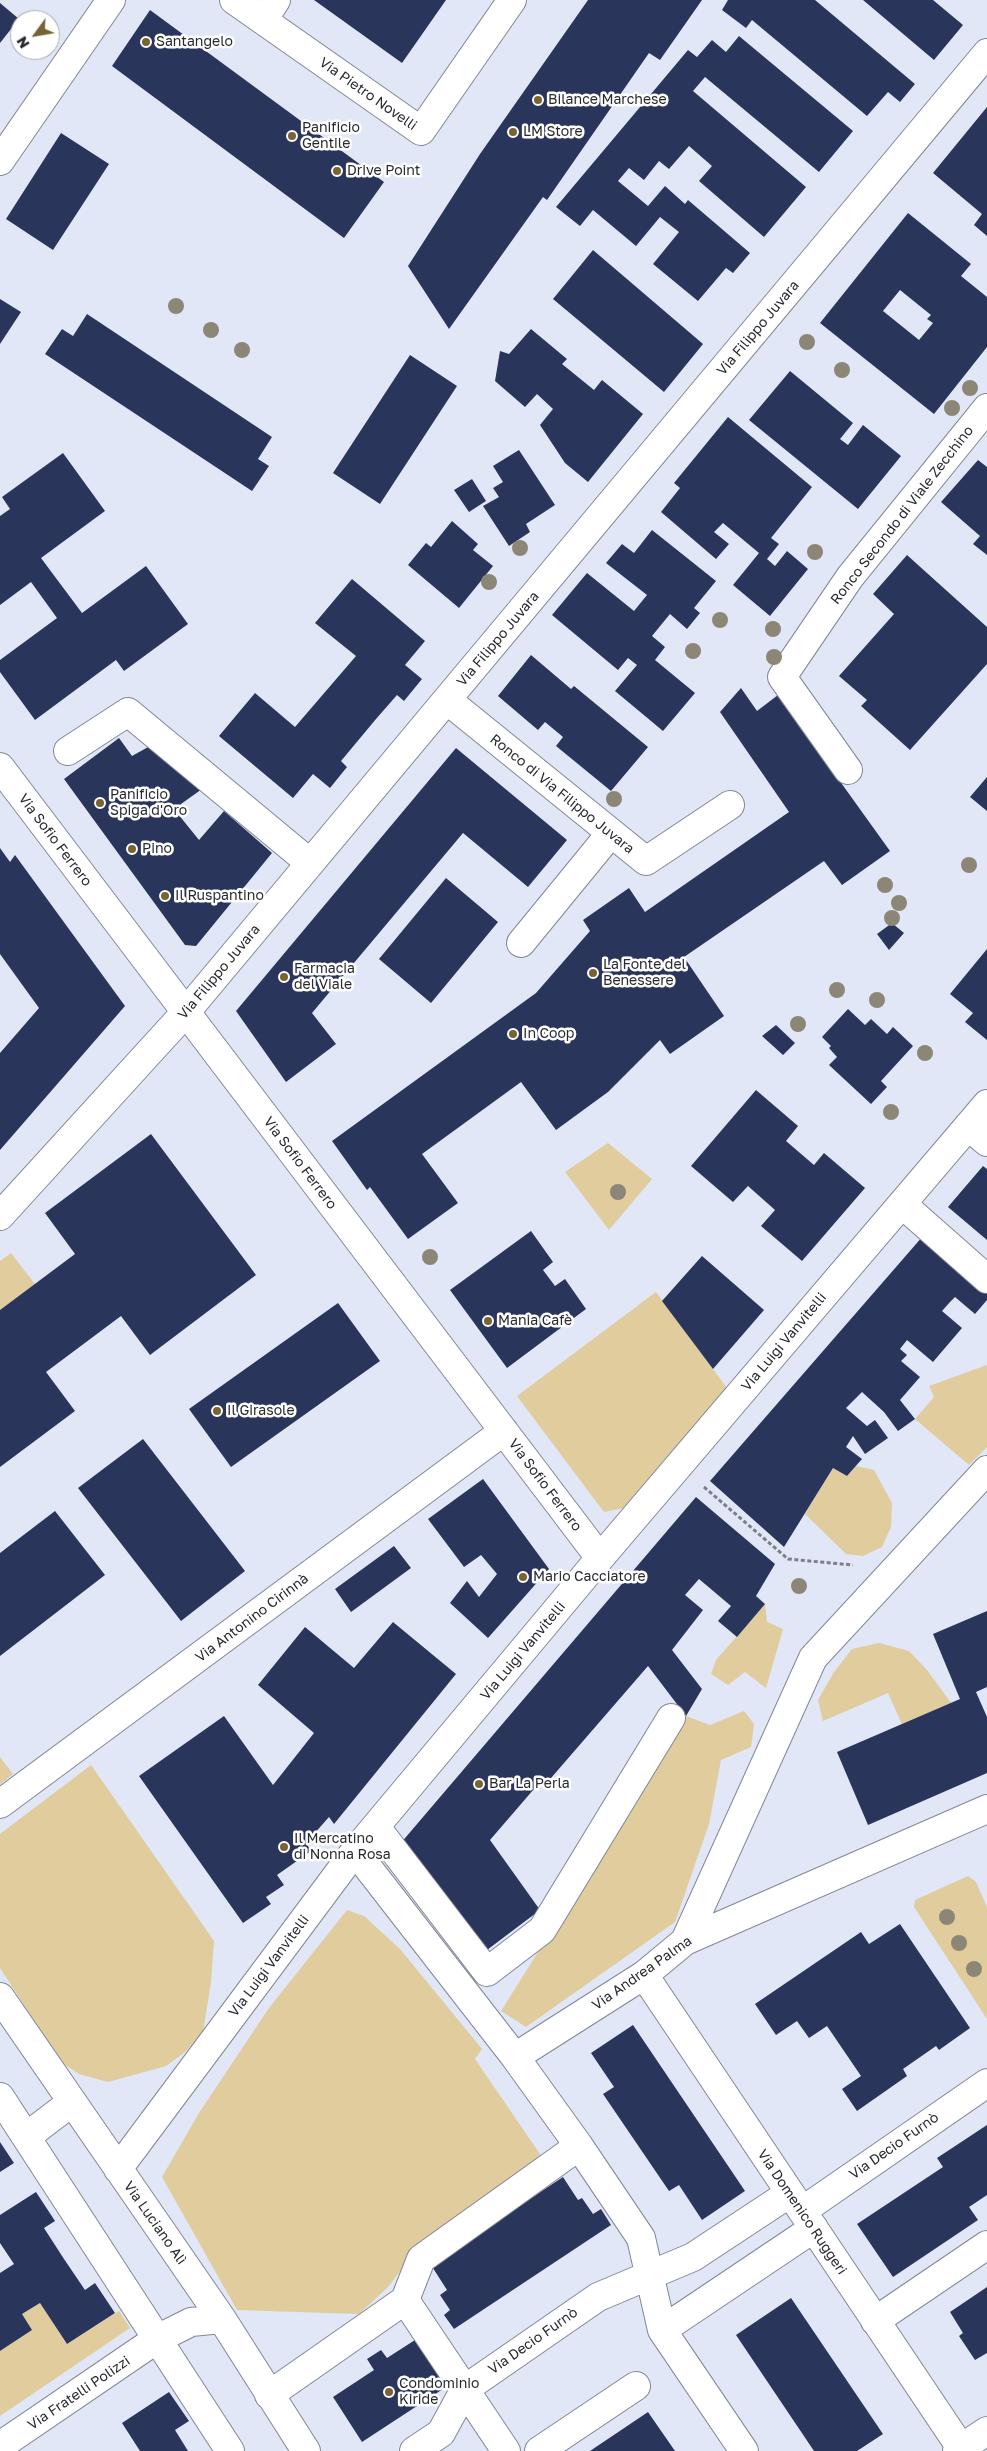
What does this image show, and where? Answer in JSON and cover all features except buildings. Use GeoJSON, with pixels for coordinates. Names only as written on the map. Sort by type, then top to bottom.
{"type":"FeatureCollection","features":[{"type":"Feature","properties":{"kind":"street"},"geometry":{"type":"LineString","coordinates":[[0,161],[111,0]]}},
{"type":"Feature","properties":{"kind":"street","name":"Via Pietro Novelli"},"geometry":{"type":"LineString","coordinates":[[234,0],[270,10],[421,131],[512,0]]}},
{"type":"Feature","properties":{"kind":"street","name":"Via Filippo Juvara"},"geometry":{"type":"LineString","coordinates":[[1,1214],[185,1013],[987,53]]}},
{"type":"Feature","properties":{"kind":"street","name":"Ronco Secondo di Viale Zecchino"},"geometry":{"type":"LineString","coordinates":[[848,770],[782,677],[850,577],[987,408]]}},
{"type":"Feature","properties":{"kind":"street","name":"Ronco di Via Filippo Juvara"},"geometry":{"type":"LineString","coordinates":[[447,700],[646,861],[730,805]]}},
{"type":"Feature","properties":{"kind":"street"},"geometry":{"type":"LineString","coordinates":[[68,751],[128,712],[310,863]]}},
{"type":"Feature","properties":{"kind":"street","name":"Via Sofio Ferrero"},"geometry":{"type":"LineString","coordinates":[[0,767],[600,1558]]}},
{"type":"Feature","properties":{"kind":"street"},"geometry":{"type":"LineString","coordinates":[[521,943],[611,832]]}},
{"type":"Feature","properties":{"kind":"street","name":"Via Luigi Vanvitelli"},"geometry":{"type":"LineString","coordinates":[[118,2169],[355,1851],[600,1558],[902,1204],[978,1134],[987,1104]]}},
{"type":"Feature","properties":{"kind":"street"},"geometry":{"type":"LineString","coordinates":[[902,1204],[987,1279]]}},
{"type":"Feature","properties":{"kind":"street","name":"Via Antonino Cirinnà"},"geometry":{"type":"LineString","coordinates":[[0,1804],[504,1431]]}},
{"type":"Feature","properties":{"kind":"street"},"geometry":{"type":"LineString","coordinates":[[685,1941],[813,1658],[987,1470]]}},
{"type":"Feature","properties":{"kind":"street"},"geometry":{"type":"LineString","coordinates":[[376,1827],[487,1972],[542,1930],[671,1718]]}},
{"type":"Feature","properties":{"kind":"street","name":"Via Andrea Palma"},"geometry":{"type":"LineString","coordinates":[[515,2057],[644,1975],[685,1941],[987,1809]]}},
{"type":"Feature","properties":{"kind":"street"},"geometry":{"type":"LineString","coordinates":[[355,1851],[515,2057],[579,2146],[641,2238],[662,2330],[744,2451]]}},
{"type":"Feature","properties":{"kind":"street","name":"Via Domenico Ruggeri"},"geometry":{"type":"LineString","coordinates":[[644,1975],[959,2450]]}},
{"type":"Feature","properties":{"kind":"street","name":"Via Luciano Alì"},"geometry":{"type":"LineString","coordinates":[[0,1997],[222,2319],[306,2451]]}},
{"type":"Feature","properties":{"kind":"street","name":"Via Decio Furnò"},"geometry":{"type":"LineString","coordinates":[[414,2451],[447,2442],[465,2389],[598,2297],[802,2211],[987,2082]]}},
{"type":"Feature","properties":{"kind":"street"},"geometry":{"type":"LineString","coordinates":[[26,2137],[72,2102]]}},
{"type":"Feature","properties":{"kind":"street"},"geometry":{"type":"LineString","coordinates":[[2,2106],[26,2137],[230,2451]]}},
{"type":"Feature","properties":{"kind":"street"},"geometry":{"type":"LineString","coordinates":[[269,2395],[405,2300],[421,2259],[579,2146]]}},
{"type":"Feature","properties":{"kind":"street"},"geometry":{"type":"LineString","coordinates":[[662,2330],[802,2211]]}},
{"type":"Feature","properties":{"kind":"street"},"geometry":{"type":"LineString","coordinates":[[875,2321],[987,2246]]}},
{"type":"Feature","properties":{"kind":"street"},"geometry":{"type":"LineString","coordinates":[[405,2300],[506,2451]]}},
{"type":"Feature","properties":{"kind":"street","name":"Via Fratelli Polizzi"},"geometry":{"type":"LineString","coordinates":[[0,2446],[158,2340],[191,2322],[222,2319]]}},
{"type":"Feature","properties":{"kind":"street"},"geometry":{"type":"LineString","coordinates":[[539,2451],[636,2386]]}},
{"type":"Feature","properties":{"kind":"street"},"geometry":{"type":"LineString","coordinates":[[959,2450],[987,2431]]}},
{"type":"Feature","properties":{"kind":"path"},"geometry":{"type":"LineString","coordinates":[[680,1464],[788,1560],[896,1568]]}},
{"type":"Feature","properties":{"kind":"shaded area"},"geometry":{"type":"Polygon","coordinates":[[[608,1143],[652,1179],[609,1230],[565,1172],[608,1143]]]}},
{"type":"Feature","properties":{"kind":"shaded area"},"geometry":{"type":"Polygon","coordinates":[[[11,1253],[35,1284],[0,1310],[0,1261],[11,1253]]]}},
{"type":"Feature","properties":{"kind":"shaded area"},"geometry":{"type":"Polygon","coordinates":[[[656,1292],[727,1388],[623,1508],[604,1512],[517,1396],[656,1292]]]}},
{"type":"Feature","properties":{"kind":"shaded area"},"geometry":{"type":"Polygon","coordinates":[[[987,1365],[987,1447],[969,1465],[915,1419],[934,1397],[929,1386],[987,1365]]]}},
{"type":"Feature","properties":{"kind":"shaded area"},"geometry":{"type":"Polygon","coordinates":[[[856,1466],[874,1470],[892,1503],[891,1527],[882,1547],[863,1556],[846,1554],[805,1514],[833,1468],[847,1476],[856,1466]]]}},
{"type":"Feature","properties":{"kind":"shaded area"},"geometry":{"type":"Polygon","coordinates":[[[765,1604],[767,1622],[783,1629],[766,1688],[745,1672],[728,1685],[711,1674],[716,1660],[765,1604]]]}},
{"type":"Feature","properties":{"kind":"shaded area"},"geometry":{"type":"Polygon","coordinates":[[[879,1643],[909,1651],[927,1670],[951,1703],[902,1724],[888,1693],[823,1721],[818,1700],[834,1672],[852,1649],[879,1643]]]}},
{"type":"Feature","properties":{"kind":"shaded area"},"geometry":{"type":"Polygon","coordinates":[[[744,1711],[754,1724],[751,1747],[721,1760],[709,1824],[675,1922],[526,2027],[501,2011],[686,1716],[710,1725],[744,1711]]]}},
{"type":"Feature","properties":{"kind":"shaded area"},"geometry":{"type":"Polygon","coordinates":[[[0,1757],[13,1774],[0,1784],[0,1757]]]}},
{"type":"Feature","properties":{"kind":"shaded area"},"geometry":{"type":"Polygon","coordinates":[[[91,1765],[214,1941],[211,1982],[203,2032],[185,2052],[166,2066],[108,2082],[79,2074],[61,2062],[0,1968],[0,1834],[91,1765]]]}},
{"type":"Feature","properties":{"kind":"shaded area"},"geometry":{"type":"Polygon","coordinates":[[[968,1876],[976,1882],[987,1907],[987,2019],[914,1907],[915,1900],[968,1876]]]}},
{"type":"Feature","properties":{"kind":"shaded area"},"geometry":{"type":"Polygon","coordinates":[[[347,1910],[364,1916],[400,1949],[482,2049],[475,2059],[542,2157],[419,2245],[389,2286],[359,2314],[237,2310],[162,2177],[199,2113],[269,2008],[347,1910]]]}},
{"type":"Feature","properties":{"kind":"shaded area"},"geometry":{"type":"Polygon","coordinates":[[[40,2303],[67,2344],[119,2311],[130,2328],[0,2416],[0,2351],[32,2330],[22,2314],[40,2303]]]}},
{"type":"Feature","properties":{"kind":"place","name":"Santangelo"},"geometry":{"type":"Point","coordinates":[146,42]}},
{"type":"Feature","properties":{"kind":"place","name":"Bilance Marchese"},"geometry":{"type":"Point","coordinates":[538,100]}},
{"type":"Feature","properties":{"kind":"place","name":"LM Store"},"geometry":{"type":"Point","coordinates":[513,132]}},
{"type":"Feature","properties":{"kind":"place","name":"Panificio Gentile"},"geometry":{"type":"Point","coordinates":[292,136]}},
{"type":"Feature","properties":{"kind":"place","name":"Drive Point"},"geometry":{"type":"Point","coordinates":[337,171]}},
{"type":"Feature","properties":{"kind":"place","name":"Panificio Spiga d'Oro"},"geometry":{"type":"Point","coordinates":[100,803]}},
{"type":"Feature","properties":{"kind":"place","name":"Pino"},"geometry":{"type":"Point","coordinates":[132,849]}},
{"type":"Feature","properties":{"kind":"place","name":"Il Ruspantino"},"geometry":{"type":"Point","coordinates":[165,896]}},
{"type":"Feature","properties":{"kind":"place","name":"La Fonte del Benessere"},"geometry":{"type":"Point","coordinates":[593,973]}},
{"type":"Feature","properties":{"kind":"place","name":"Farmacia del Viale"},"geometry":{"type":"Point","coordinates":[284,977]}},
{"type":"Feature","properties":{"kind":"place","name":"In Coop"},"geometry":{"type":"Point","coordinates":[513,1034]}},
{"type":"Feature","properties":{"kind":"place","name":"Mania Cafè"},"geometry":{"type":"Point","coordinates":[488,1321]}},
{"type":"Feature","properties":{"kind":"place","name":"Il Girasole"},"geometry":{"type":"Point","coordinates":[217,1411]}},
{"type":"Feature","properties":{"kind":"place","name":"Mario Cacciatore"},"geometry":{"type":"Point","coordinates":[523,1577]}},
{"type":"Feature","properties":{"kind":"place","name":"Bar La Perla"},"geometry":{"type":"Point","coordinates":[479,1784]}},
{"type":"Feature","properties":{"kind":"place","name":"Il Mercatino di Nonna Rosa"},"geometry":{"type":"Point","coordinates":[284,1847]}},
{"type":"Feature","properties":{"kind":"place","name":"Condominio Kiride"},"geometry":{"type":"Point","coordinates":[389,2392]}}]}
